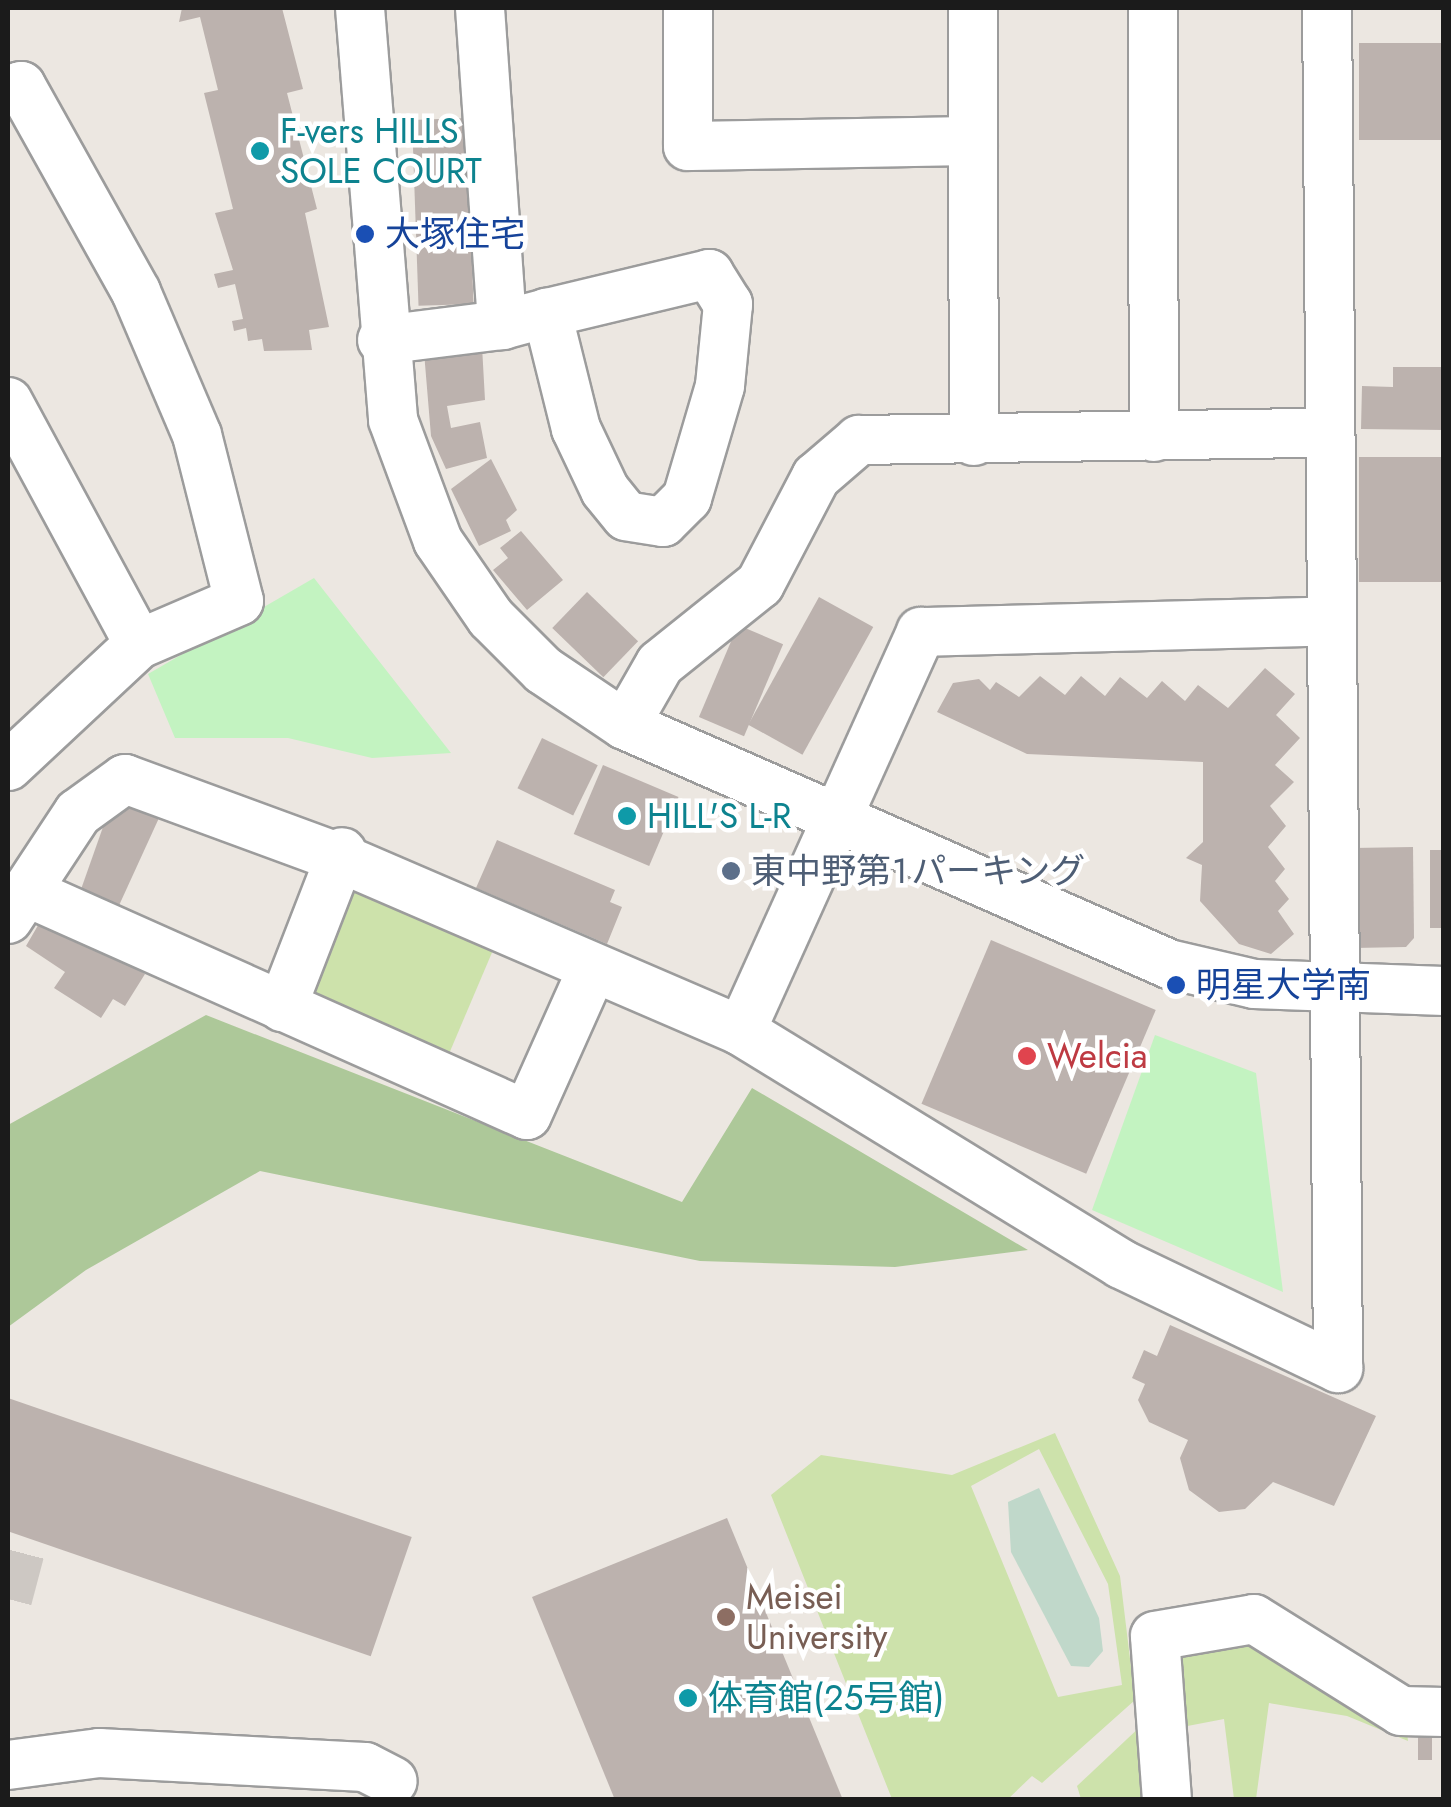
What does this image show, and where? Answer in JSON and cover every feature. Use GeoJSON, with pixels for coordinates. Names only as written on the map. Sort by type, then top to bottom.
{"type":"FeatureCollection","features":[{"type":"Feature","properties":{"kind":"street"},"geometry":{"type":"LineString","coordinates":[[360,8],[382,340],[393,420],[438,541],[522,649],[625,725],[1169,964],[1254,984],[1444,990]]}},
{"type":"Feature","properties":{"kind":"street"},"geometry":{"type":"LineString","coordinates":[[382,340],[525,319],[708,274],[728,304],[687,498],[664,522],[626,516],[605,490],[525,319],[480,8]]}},
{"type":"Feature","properties":{"kind":"street"},"geometry":{"type":"LineString","coordinates":[[688,8],[688,146],[973,141]]}},
{"type":"Feature","properties":{"kind":"street"},"geometry":{"type":"LineString","coordinates":[[973,8],[974,441]]}},
{"type":"Feature","properties":{"kind":"street"},"geometry":{"type":"LineString","coordinates":[[1153,8],[1154,437]]}},
{"type":"Feature","properties":{"kind":"street"},"geometry":{"type":"LineString","coordinates":[[591,972],[526,1115],[282,1006],[18,906],[78,813],[125,779],[341,855],[591,972],[742,1031],[1120,1264],[1338,1368],[1328,8]]}},
{"type":"Feature","properties":{"kind":"street"},"geometry":{"type":"LineString","coordinates":[[8,92],[22,86],[136,292],[197,435],[238,601],[138,644],[8,766]]}},
{"type":"Feature","properties":{"kind":"street"},"geometry":{"type":"LineString","coordinates":[[8,402],[138,644]]}},
{"type":"Feature","properties":{"kind":"street"},"geometry":{"type":"LineString","coordinates":[[625,725],[660,664],[760,584],[807,491],[841,449],[858,440],[1330,433]]}},
{"type":"Feature","properties":{"kind":"street"},"geometry":{"type":"LineString","coordinates":[[742,1031],[831,818],[921,632],[1330,621]]}},
{"type":"Feature","properties":{"kind":"street"},"geometry":{"type":"LineString","coordinates":[[282,1006],[341,855]]}},
{"type":"Feature","properties":{"kind":"street"},"geometry":{"type":"LineString","coordinates":[[1167,1800],[1155,1636],[1254,1619],[1401,1711],[1444,1712]]}},
{"type":"Feature","properties":{"kind":"street"},"geometry":{"type":"LineString","coordinates":[[8,1765],[100,1753],[365,1766],[393,1781]]}},
{"type":"Feature","properties":{"kind":"green space"},"geometry":{"type":"Polygon","coordinates":[[[314,578],[451,753],[372,758],[288,738],[175,738],[148,674],[314,578]]]}},
{"type":"Feature","properties":{"kind":"green space"},"geometry":{"type":"Polygon","coordinates":[[[347,882],[495,945],[448,1057],[299,994],[347,882]]]}},
{"type":"Feature","properties":{"kind":"green space"},"geometry":{"type":"Polygon","coordinates":[[[206,1015],[682,1202],[752,1088],[1028,1250],[895,1267],[700,1261],[260,1171],[86,1270],[8,1327],[8,1125],[206,1015]]]}},
{"type":"Feature","properties":{"kind":"green space"},"geometry":{"type":"Polygon","coordinates":[[[1155,1035],[1256,1073],[1283,1292],[1092,1210],[1155,1035]]]}},
{"type":"Feature","properties":{"kind":"green space"},"geometry":{"type":"Polygon","coordinates":[[[1055,1433],[1120,1576],[1135,1700],[1042,1783],[1032,1776],[1008,1799],[892,1799],[771,1495],[821,1455],[952,1475],[1055,1433]],[[1039,1449],[971,1486],[1058,1697],[1122,1685],[1108,1584],[1039,1449]]]}},
{"type":"Feature","properties":{"kind":"green space"},"geometry":{"type":"Polygon","coordinates":[[[1039,1488],[1099,1618],[1103,1651],[1089,1667],[1071,1666],[1011,1552],[1008,1502],[1039,1488]]]}},
{"type":"Feature","properties":{"kind":"green space"},"geometry":{"type":"Polygon","coordinates":[[[1249,1637],[1326,1694],[1407,1732],[1408,1741],[1347,1716],[1269,1703],[1256,1799],[1234,1799],[1224,1719],[1177,1728],[1168,1661],[1207,1639],[1249,1637]]]}},
{"type":"Feature","properties":{"kind":"green space"},"geometry":{"type":"Polygon","coordinates":[[[1142,1725],[1149,1799],[1081,1799],[1077,1786],[1142,1725]]]}},
{"type":"Feature","properties":{"kind":"building","name":"F-vers HILLS SOLE COURT"},"geometry":{"type":"Polygon","coordinates":[[[182,8],[282,8],[303,89],[287,93],[317,209],[305,213],[329,327],[309,330],[312,350],[264,351],[262,339],[248,341],[246,328],[234,331],[232,321],[243,319],[235,284],[218,288],[214,274],[233,270],[215,213],[233,209],[204,93],[218,90],[200,17],[179,22],[182,8]]]}},
{"type":"Feature","properties":{"kind":"building"},"geometry":{"type":"Polygon","coordinates":[[[1359,43],[1444,43],[1444,140],[1359,140],[1359,43]]]}},
{"type":"Feature","properties":{"kind":"building"},"geometry":{"type":"Polygon","coordinates":[[[467,118],[473,304],[419,306],[412,120],[467,118]]]}},
{"type":"Feature","properties":{"kind":"building"},"geometry":{"type":"Polygon","coordinates":[[[482,346],[485,400],[447,406],[451,428],[480,422],[487,458],[446,469],[431,436],[424,352],[482,346]]]}},
{"type":"Feature","properties":{"kind":"building"},"geometry":{"type":"Polygon","coordinates":[[[1393,367],[1444,367],[1444,430],[1361,429],[1362,386],[1393,387],[1393,367]]]}},
{"type":"Feature","properties":{"kind":"building"},"geometry":{"type":"Polygon","coordinates":[[[1359,457],[1444,457],[1444,582],[1359,582],[1359,457]]]}},
{"type":"Feature","properties":{"kind":"building"},"geometry":{"type":"Polygon","coordinates":[[[491,459],[517,510],[506,520],[511,531],[479,546],[451,489],[491,459]]]}},
{"type":"Feature","properties":{"kind":"building"},"geometry":{"type":"Polygon","coordinates":[[[521,531],[563,580],[527,610],[493,570],[508,558],[500,548],[521,531]]]}},
{"type":"Feature","properties":{"kind":"building"},"geometry":{"type":"Polygon","coordinates":[[[587,592],[638,641],[603,677],[552,628],[587,592]]]}},
{"type":"Feature","properties":{"kind":"building"},"geometry":{"type":"Polygon","coordinates":[[[819,597],[873,627],[802,755],[748,725],[819,597]]]}},
{"type":"Feature","properties":{"kind":"building"},"geometry":{"type":"Polygon","coordinates":[[[738,625],[783,644],[744,736],[699,717],[738,625]]]}},
{"type":"Feature","properties":{"kind":"building"},"geometry":{"type":"Polygon","coordinates":[[[1265,668],[1295,694],[1276,715],[1300,738],[1275,765],[1294,782],[1270,806],[1286,826],[1268,847],[1285,869],[1275,881],[1289,899],[1278,911],[1294,934],[1271,954],[1239,944],[1200,901],[1202,865],[1186,858],[1203,842],[1203,762],[1027,754],[937,712],[953,683],[979,679],[990,690],[996,682],[1019,697],[1040,676],[1065,695],[1081,676],[1105,696],[1120,677],[1147,698],[1162,681],[1185,701],[1198,685],[1228,708],[1265,668]]]}},
{"type":"Feature","properties":{"kind":"building","name":"HILL'S L-R"},"geometry":{"type":"Polygon","coordinates":[[[542,738],[598,765],[573,816],[517,788],[542,738]]]}},
{"type":"Feature","properties":{"kind":"building","name":"HILL'S L-R"},"geometry":{"type":"Polygon","coordinates":[[[603,765],[678,797],[649,866],[574,834],[603,765]]]}},
{"type":"Feature","properties":{"kind":"building"},"geometry":{"type":"Polygon","coordinates":[[[115,793],[164,807],[116,912],[79,895],[115,793]]]}},
{"type":"Feature","properties":{"kind":"building"},"geometry":{"type":"Polygon","coordinates":[[[497,840],[615,890],[610,902],[622,907],[607,944],[476,888],[497,840]]]}},
{"type":"Feature","properties":{"kind":"building"},"geometry":{"type":"Polygon","coordinates":[[[1413,847],[1414,938],[1406,947],[1354,948],[1353,848],[1413,847]]]}},
{"type":"Feature","properties":{"kind":"building"},"geometry":{"type":"Polygon","coordinates":[[[1430,850],[1444,850],[1444,928],[1430,928],[1430,850]]]}},
{"type":"Feature","properties":{"kind":"building"},"geometry":{"type":"Polygon","coordinates":[[[44,915],[145,974],[125,1006],[113,999],[101,1018],[54,988],[65,972],[26,946],[44,915]]]}},
{"type":"Feature","properties":{"kind":"building"},"geometry":{"type":"Polygon","coordinates":[[[991,940],[1156,1010],[1086,1174],[921,1104],[991,940]]]}},
{"type":"Feature","properties":{"kind":"building"},"geometry":{"type":"Polygon","coordinates":[[[1170,1325],[1376,1416],[1334,1506],[1273,1482],[1245,1509],[1219,1512],[1189,1490],[1180,1458],[1188,1440],[1149,1422],[1138,1400],[1145,1384],[1132,1378],[1144,1350],[1157,1356],[1170,1325]]]}},
{"type":"Feature","properties":{"kind":"building"},"geometry":{"type":"Polygon","coordinates":[[[8,1398],[412,1537],[371,1656],[8,1531],[8,1398]]]}},
{"type":"Feature","properties":{"kind":"building","name":"体育館(25号館)"},"geometry":{"type":"Polygon","coordinates":[[[727,1518],[843,1800],[615,1800],[532,1597],[727,1518]]]}},
{"type":"Feature","properties":{"kind":"building"},"geometry":{"type":"Polygon","coordinates":[[[1418,1730],[1432,1730],[1432,1760],[1418,1760],[1418,1730]]]}},
{"type":"Feature","properties":{"kind":"tunnel"},"geometry":{"type":"LineString","coordinates":[[8,1599],[26,1531]]}},
{"type":"Feature","properties":{"kind":"place","name":"F-vers HILLS SOLE COURT"},"geometry":{"type":"Point","coordinates":[260,151]}},
{"type":"Feature","properties":{"kind":"place","name":"大塚住宅"},"geometry":{"type":"Point","coordinates":[365,234]}},
{"type":"Feature","properties":{"kind":"place","name":"HILL'S L-R"},"geometry":{"type":"Point","coordinates":[627,816]}},
{"type":"Feature","properties":{"kind":"place","name":"東中野第１パーキング"},"geometry":{"type":"Point","coordinates":[731,871]}},
{"type":"Feature","properties":{"kind":"place","name":"明星大学南"},"geometry":{"type":"Point","coordinates":[1176,985]}},
{"type":"Feature","properties":{"kind":"place","name":"Welcia"},"geometry":{"type":"Point","coordinates":[1027,1056]}},
{"type":"Feature","properties":{"kind":"place","name":"Meisei University"},"geometry":{"type":"Point","coordinates":[726,1617]}},
{"type":"Feature","properties":{"kind":"place","name":"体育館(25号館)"},"geometry":{"type":"Point","coordinates":[688,1698]}}]}
